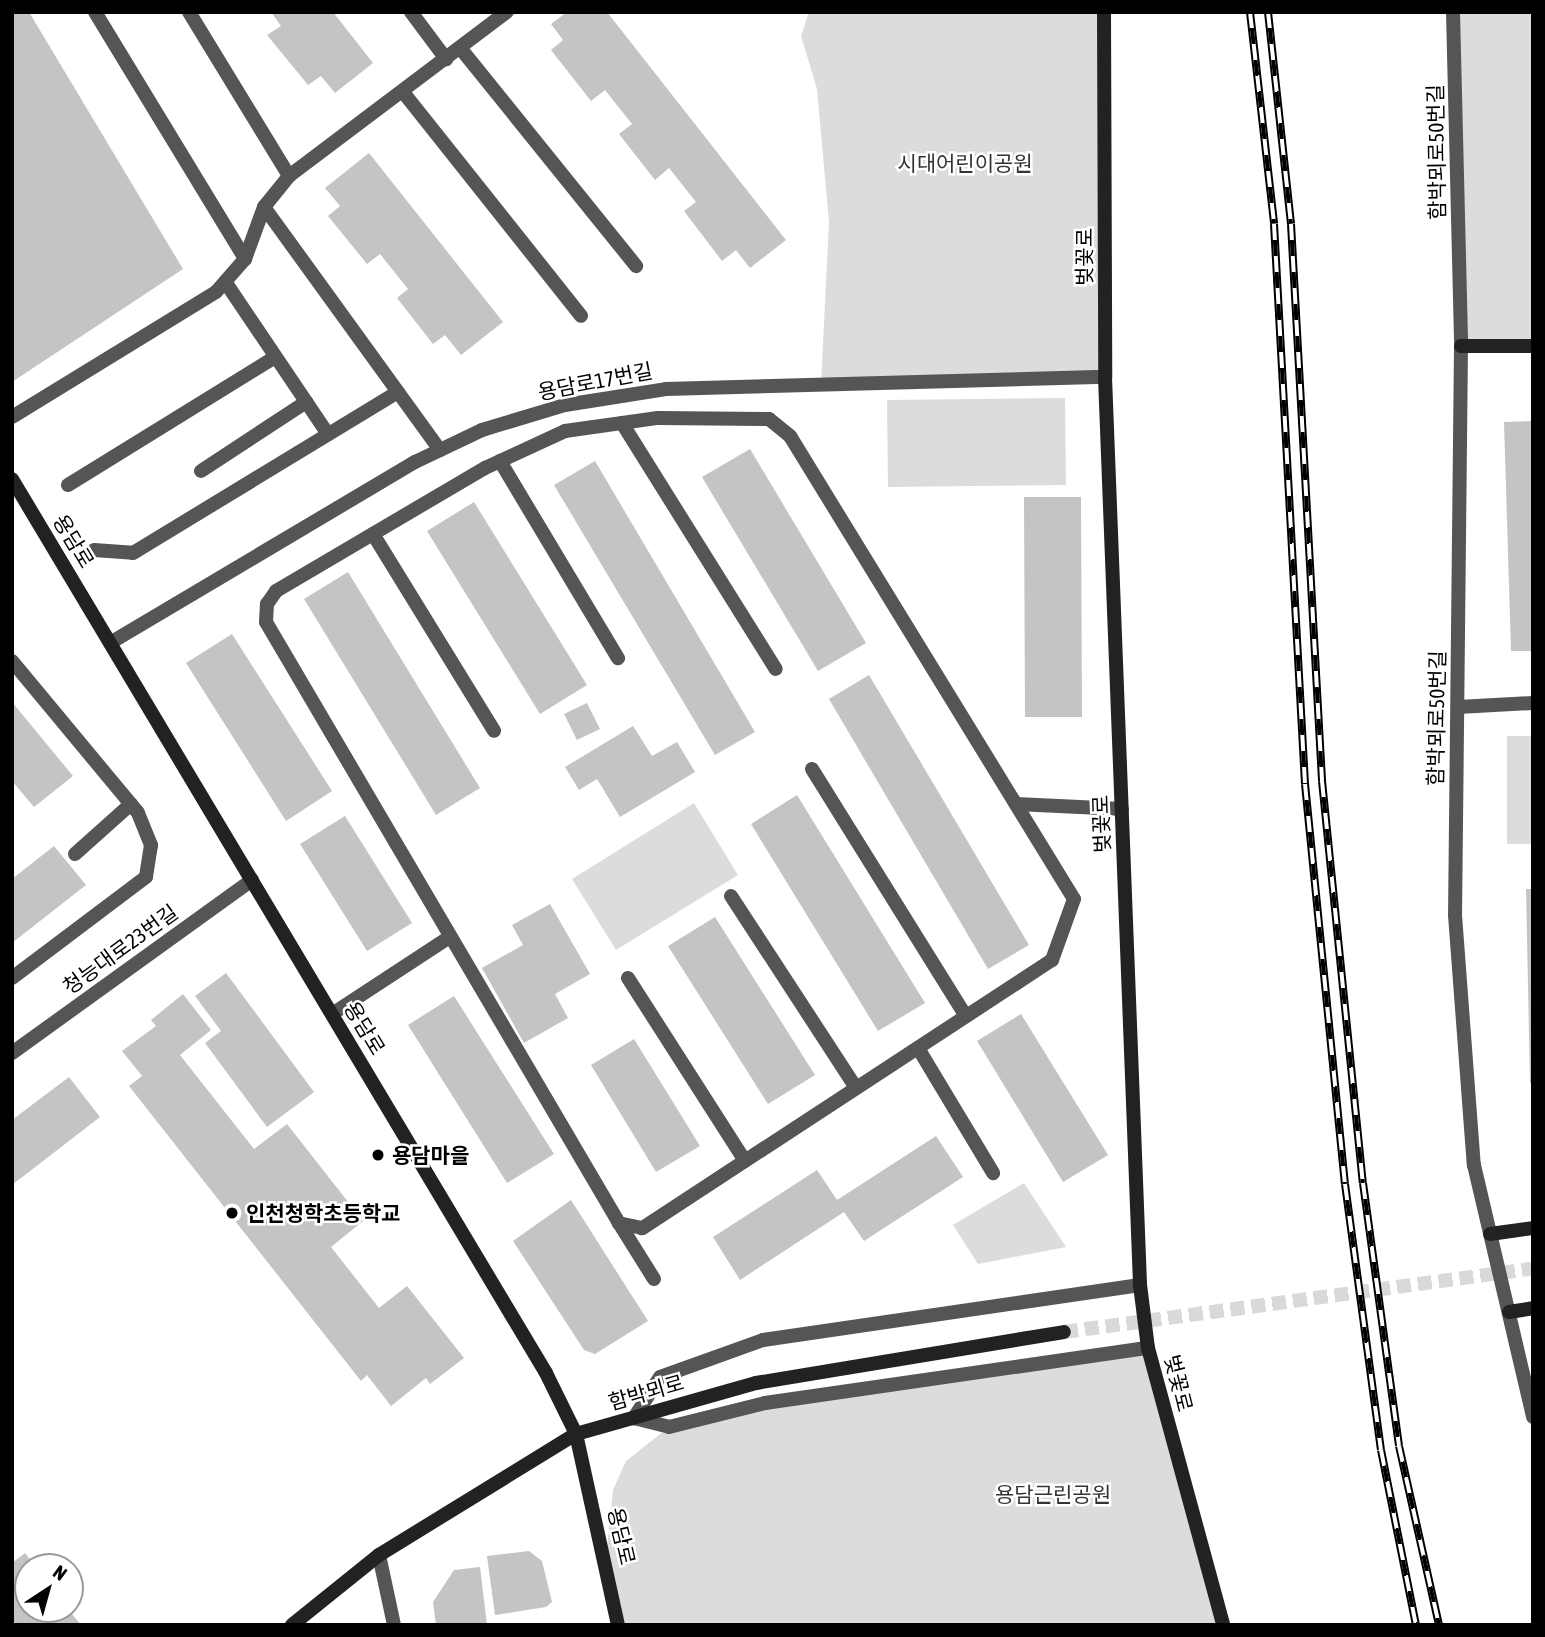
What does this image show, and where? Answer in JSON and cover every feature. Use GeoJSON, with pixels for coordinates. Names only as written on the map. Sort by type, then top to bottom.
{"type":"FeatureCollection","features":[{"type":"Feature","properties":{"kind":"street"},"geometry":{"type":"LineString","coordinates":[[95,12],[245,259]]}},
{"type":"Feature","properties":{"kind":"street"},"geometry":{"type":"LineString","coordinates":[[189,12],[289,176]]}},
{"type":"Feature","properties":{"kind":"street"},"geometry":{"type":"LineString","coordinates":[[411,12],[446,60]]}},
{"type":"Feature","properties":{"kind":"street"},"geometry":{"type":"LineString","coordinates":[[12,417],[226,283],[245,259],[264,207],[289,176],[508,12]]}},
{"type":"Feature","properties":{"kind":"street","name":"벚꽃로"},"geometry":{"type":"LineString","coordinates":[[1104,12],[1105,377],[1140,1285],[1149,1348],[1223,1625]]}},
{"type":"Feature","properties":{"kind":"street","name":"함박뫼로50번길"},"geometry":{"type":"LineString","coordinates":[[1453,12],[1461,346],[1455,915],[1474,1165],[1533,1417]]}},
{"type":"Feature","properties":{"kind":"street"},"geometry":{"type":"LineString","coordinates":[[461,49],[636,266]]}},
{"type":"Feature","properties":{"kind":"street"},"geometry":{"type":"LineString","coordinates":[[403,92],[582,316]]}},
{"type":"Feature","properties":{"kind":"street"},"geometry":{"type":"LineString","coordinates":[[264,207],[440,450]]}},
{"type":"Feature","properties":{"kind":"street"},"geometry":{"type":"LineString","coordinates":[[226,283],[328,434]]}},
{"type":"Feature","properties":{"kind":"street"},"geometry":{"type":"LineString","coordinates":[[1461,346],[1533,346]]}},
{"type":"Feature","properties":{"kind":"street"},"geometry":{"type":"LineString","coordinates":[[68,485],[275,357]]}},
{"type":"Feature","properties":{"kind":"street","name":"용담로17번길"},"geometry":{"type":"LineString","coordinates":[[110,643],[440,450],[482,430],[565,405],[666,388],[1105,377]]}},
{"type":"Feature","properties":{"kind":"street"},"geometry":{"type":"LineString","coordinates":[[94,550],[133,554],[398,392]]}},
{"type":"Feature","properties":{"kind":"street"},"geometry":{"type":"LineString","coordinates":[[201,471],[306,402]]}},
{"type":"Feature","properties":{"kind":"street"},"geometry":{"type":"LineString","coordinates":[[619,1223],[642,1228],[1052,960],[1074,899],[790,436],[769,419],[658,418],[565,431],[500,461],[373,534],[276,591],[267,604],[266,622],[448,938],[619,1223],[654,1279]]}},
{"type":"Feature","properties":{"kind":"street"},"geometry":{"type":"LineString","coordinates":[[622,423],[776,669]]}},
{"type":"Feature","properties":{"kind":"street"},"geometry":{"type":"LineString","coordinates":[[500,461],[618,658]]}},
{"type":"Feature","properties":{"kind":"street","name":"용담로"},"geometry":{"type":"LineString","coordinates":[[12,479],[546,1373],[576,1434],[618,1625]]}},
{"type":"Feature","properties":{"kind":"street"},"geometry":{"type":"LineString","coordinates":[[373,534],[494,731]]}},
{"type":"Feature","properties":{"kind":"street"},"geometry":{"type":"LineString","coordinates":[[12,661],[131,804],[151,845],[146,877],[12,978]]}},
{"type":"Feature","properties":{"kind":"street"},"geometry":{"type":"LineString","coordinates":[[1458,707],[1533,704]]}},
{"type":"Feature","properties":{"kind":"street"},"geometry":{"type":"LineString","coordinates":[[812,769],[966,1016]]}},
{"type":"Feature","properties":{"kind":"street"},"geometry":{"type":"LineString","coordinates":[[75,854],[131,804]]}},
{"type":"Feature","properties":{"kind":"street"},"geometry":{"type":"LineString","coordinates":[[1016,804],[1122,809]]}},
{"type":"Feature","properties":{"kind":"street","name":"청능대로23번길"},"geometry":{"type":"LineString","coordinates":[[12,1053],[252,880]]}},
{"type":"Feature","properties":{"kind":"street"},"geometry":{"type":"LineString","coordinates":[[731,895],[856,1088]]}},
{"type":"Feature","properties":{"kind":"street"},"geometry":{"type":"LineString","coordinates":[[332,1014],[448,938]]}},
{"type":"Feature","properties":{"kind":"street"},"geometry":{"type":"LineString","coordinates":[[628,978],[745,1161]]}},
{"type":"Feature","properties":{"kind":"street"},"geometry":{"type":"LineString","coordinates":[[918,1048],[993,1173]]}},
{"type":"Feature","properties":{"kind":"street"},"geometry":{"type":"LineString","coordinates":[[1490,1234],[1533,1228]]}},
{"type":"Feature","properties":{"kind":"street"},"geometry":{"type":"LineString","coordinates":[[1140,1285],[763,1340],[660,1377],[634,1418],[669,1427],[765,1403],[1149,1348]]}},
{"type":"Feature","properties":{"kind":"street"},"geometry":{"type":"LineString","coordinates":[[1509,1312],[1533,1308]]}},
{"type":"Feature","properties":{"kind":"street","name":"함박뫼로"},"geometry":{"type":"LineString","coordinates":[[292,1625],[380,1555],[576,1434],[756,1383],[1064,1332]]}},
{"type":"Feature","properties":{"kind":"street"},"geometry":{"type":"LineString","coordinates":[[380,1555],[394,1625]]}},
{"type":"Feature","properties":{"kind":"green space","name":"시대어린이공원"},"geometry":{"type":"Polygon","coordinates":[[[809,12],[1104,12],[1105,377],[821,384],[829,222],[817,89],[801,36],[809,12]]]}},
{"type":"Feature","properties":{"kind":"green space"},"geometry":{"type":"Polygon","coordinates":[[[1453,12],[1533,12],[1533,346],[1461,346],[1453,12]]]}},
{"type":"Feature","properties":{"kind":"green space"},"geometry":{"type":"Polygon","coordinates":[[[1065,398],[1066,485],[888,487],[887,400],[1065,398]]]}},
{"type":"Feature","properties":{"kind":"green space"},"geometry":{"type":"Polygon","coordinates":[[[1507,736],[1533,736],[1533,844],[1507,844],[1507,736]]]}},
{"type":"Feature","properties":{"kind":"green space"},"geometry":{"type":"Polygon","coordinates":[[[694,803],[738,875],[616,950],[572,879],[694,803]]]}},
{"type":"Feature","properties":{"kind":"green space"},"geometry":{"type":"Polygon","coordinates":[[[1024,1183],[1066,1247],[978,1264],[953,1225],[1024,1183]]]}},
{"type":"Feature","properties":{"kind":"green space","name":"용담근린공원"},"geometry":{"type":"Polygon","coordinates":[[[1148,1348],[1224,1625],[618,1625],[606,1557],[613,1490],[626,1461],[669,1427],[765,1403],[1148,1348]]]}},
{"type":"Feature","properties":{"kind":"building"},"geometry":{"type":"Polygon","coordinates":[[[12,12],[29,12],[183,269],[12,382],[12,12]]]}},
{"type":"Feature","properties":{"kind":"building"},"geometry":{"type":"Polygon","coordinates":[[[271,12],[333,12],[373,63],[335,93],[321,76],[308,85],[267,35],[281,26],[271,12]]]}},
{"type":"Feature","properties":{"kind":"building"},"geometry":{"type":"Polygon","coordinates":[[[567,12],[607,12],[786,240],[750,268],[736,250],[722,261],[684,211],[696,202],[669,168],[655,180],[619,134],[632,124],[605,90],[591,101],[551,50],[563,40],[551,24],[567,12]]]}},
{"type":"Feature","properties":{"kind":"building"},"geometry":{"type":"Polygon","coordinates":[[[369,153],[503,322],[461,355],[445,335],[433,344],[397,298],[408,289],[380,254],[367,264],[328,216],[340,206],[325,188],[369,153]]]}},
{"type":"Feature","properties":{"kind":"building"},"geometry":{"type":"Polygon","coordinates":[[[1533,421],[1533,651],[1511,651],[1504,422],[1533,421]]]}},
{"type":"Feature","properties":{"kind":"building"},"geometry":{"type":"Polygon","coordinates":[[[750,449],[866,643],[818,671],[702,477],[750,449]]]}},
{"type":"Feature","properties":{"kind":"building"},"geometry":{"type":"Polygon","coordinates":[[[595,461],[755,732],[715,755],[554,485],[595,461]]]}},
{"type":"Feature","properties":{"kind":"building"},"geometry":{"type":"Polygon","coordinates":[[[1024,497],[1081,497],[1082,717],[1025,717],[1024,497]]]}},
{"type":"Feature","properties":{"kind":"building"},"geometry":{"type":"Polygon","coordinates":[[[474,502],[587,685],[540,714],[427,531],[474,502]]]}},
{"type":"Feature","properties":{"kind":"building"},"geometry":{"type":"Polygon","coordinates":[[[348,572],[480,788],[436,815],[304,599],[348,572]]]}},
{"type":"Feature","properties":{"kind":"building"},"geometry":{"type":"Polygon","coordinates":[[[232,634],[332,791],[286,821],[186,663],[232,634]]]}},
{"type":"Feature","properties":{"kind":"building"},"geometry":{"type":"Polygon","coordinates":[[[869,675],[1029,945],[988,969],[829,699],[869,675]]]}},
{"type":"Feature","properties":{"kind":"building"},"geometry":{"type":"Polygon","coordinates":[[[12,702],[73,776],[34,807],[12,781],[12,702]]]}},
{"type":"Feature","properties":{"kind":"building"},"geometry":{"type":"Polygon","coordinates":[[[587,703],[600,729],[577,740],[564,714],[587,703]]]}},
{"type":"Feature","properties":{"kind":"building"},"geometry":{"type":"Polygon","coordinates":[[[633,726],[652,756],[677,742],[695,772],[620,817],[597,779],[579,790],[565,767],[633,726]]]}},
{"type":"Feature","properties":{"kind":"building"},"geometry":{"type":"Polygon","coordinates":[[[797,795],[925,1003],[878,1031],[751,824],[797,795]]]}},
{"type":"Feature","properties":{"kind":"building"},"geometry":{"type":"Polygon","coordinates":[[[345,816],[412,923],[367,951],[300,844],[345,816]]]}},
{"type":"Feature","properties":{"kind":"building"},"geometry":{"type":"Polygon","coordinates":[[[54,846],[86,885],[12,943],[12,879],[54,846]]]}},
{"type":"Feature","properties":{"kind":"building"},"geometry":{"type":"Polygon","coordinates":[[[1526,889],[1533,889],[1533,1083],[1530,1083],[1526,889]]]}},
{"type":"Feature","properties":{"kind":"building"},"geometry":{"type":"Polygon","coordinates":[[[550,904],[590,974],[555,994],[568,1018],[524,1043],[482,968],[523,945],[512,925],[550,904]]]}},
{"type":"Feature","properties":{"kind":"building"},"geometry":{"type":"Polygon","coordinates":[[[715,917],[815,1075],[768,1104],[668,946],[715,917]]]}},
{"type":"Feature","properties":{"kind":"building"},"geometry":{"type":"Polygon","coordinates":[[[226,973],[314,1092],[267,1127],[205,1043],[221,1031],[195,996],[226,973]]]}},
{"type":"Feature","properties":{"kind":"building"},"geometry":{"type":"Polygon","coordinates":[[[183,994],[211,1030],[180,1055],[254,1149],[287,1124],[363,1221],[331,1247],[379,1308],[407,1286],[464,1358],[430,1384],[426,1378],[391,1406],[367,1375],[361,1381],[129,1086],[142,1076],[122,1051],[156,1026],[151,1020],[183,994]]]}},
{"type":"Feature","properties":{"kind":"building"},"geometry":{"type":"Polygon","coordinates":[[[454,996],[554,1154],[507,1183],[408,1025],[454,996]]]}},
{"type":"Feature","properties":{"kind":"building"},"geometry":{"type":"Polygon","coordinates":[[[1021,1014],[1108,1155],[1063,1182],[977,1041],[1021,1014]]]}},
{"type":"Feature","properties":{"kind":"building"},"geometry":{"type":"Polygon","coordinates":[[[634,1039],[700,1146],[656,1172],[591,1065],[634,1039]]]}},
{"type":"Feature","properties":{"kind":"building"},"geometry":{"type":"Polygon","coordinates":[[[69,1077],[100,1117],[12,1185],[12,1120],[69,1077]]]}},
{"type":"Feature","properties":{"kind":"building"},"geometry":{"type":"Polygon","coordinates":[[[936,1136],[963,1177],[864,1241],[844,1212],[740,1280],[713,1237],[817,1170],[837,1200],[936,1136]]]}},
{"type":"Feature","properties":{"kind":"building"},"geometry":{"type":"Polygon","coordinates":[[[571,1200],[648,1321],[595,1354],[584,1350],[513,1241],[571,1200]]]}},
{"type":"Feature","properties":{"kind":"building"},"geometry":{"type":"Polygon","coordinates":[[[529,1551],[542,1561],[552,1602],[546,1607],[495,1615],[487,1556],[529,1551]]]}},
{"type":"Feature","properties":{"kind":"building"},"geometry":{"type":"Polygon","coordinates":[[[14,1561],[14,1623],[81,1625],[12,1625],[14,1561]]]}},
{"type":"Feature","properties":{"kind":"building"},"geometry":{"type":"Polygon","coordinates":[[[480,1567],[487,1625],[436,1625],[433,1602],[454,1570],[480,1567]]]}},
{"type":"Feature","properties":{"kind":"tunnel"},"geometry":{"type":"LineString","coordinates":[[1064,1332],[1533,1269]]}},
{"type":"Feature","properties":{"kind":"railway"},"geometry":{"type":"LineString","coordinates":[[1250,12],[1274,224],[1305,784],[1345,1184],[1381,1450],[1416,1625]]}},
{"type":"Feature","properties":{"kind":"railway"},"geometry":{"type":"LineString","coordinates":[[1268,12],[1291,224],[1322,781],[1363,1183],[1399,1446],[1439,1625]]}},
{"type":"Feature","properties":{"kind":"place","name":"용담마을"},"geometry":{"type":"Point","coordinates":[378,1155]}},
{"type":"Feature","properties":{"kind":"place","name":"인천청학초등학교"},"geometry":{"type":"Point","coordinates":[232,1213]}}]}
